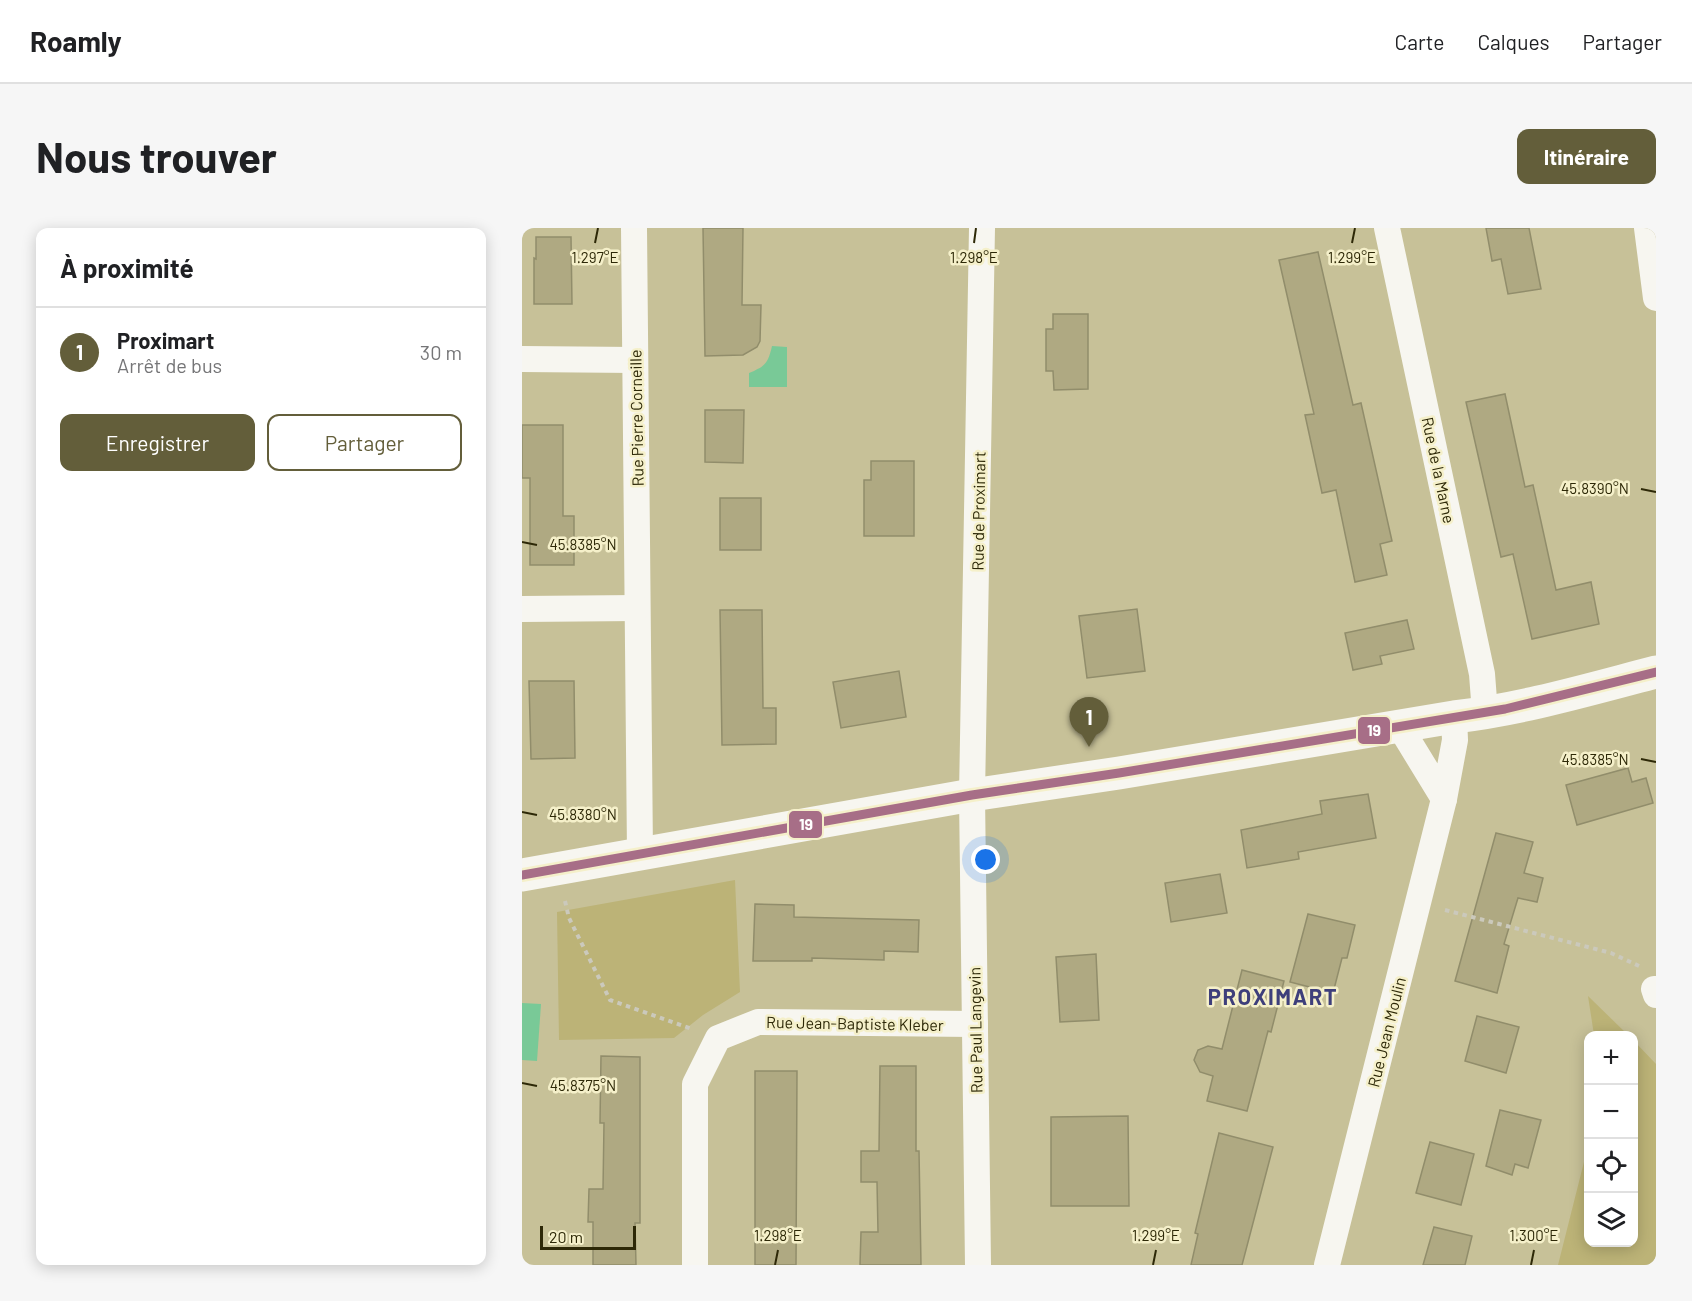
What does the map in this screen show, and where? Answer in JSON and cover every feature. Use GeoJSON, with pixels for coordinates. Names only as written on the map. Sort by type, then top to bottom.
{"type":"FeatureCollection","features":[{"type":"Feature","properties":{"kind":"street","name":"Rue Pierre Corneille"},"geometry":{"type":"LineString","coordinates":[[634,228],[640,854]]}},
{"type":"Feature","properties":{"kind":"street","name":"Rue de Proximart"},"geometry":{"type":"LineString","coordinates":[[972,795],[982,228]]}},
{"type":"Feature","properties":{"kind":"street","name":"Rue de la Marne"},"geometry":{"type":"LineString","coordinates":[[1387,228],[1482,674],[1470,715]]}},
{"type":"Feature","properties":{"kind":"street"},"geometry":{"type":"LineString","coordinates":[[1647,228],[1656,298]]}},
{"type":"Feature","properties":{"kind":"street"},"geometry":{"type":"LineString","coordinates":[[522,359],[635,360]]}},
{"type":"Feature","properties":{"kind":"street"},"geometry":{"type":"LineString","coordinates":[[522,609],[638,608]]}},
{"type":"Feature","properties":{"kind":"street"},"geometry":{"type":"LineString","coordinates":[[522,875],[972,795],[1470,715],[1564,696],[1656,672]]}},
{"type":"Feature","properties":{"kind":"street","name":"Rue Jean Moulin"},"geometry":{"type":"LineString","coordinates":[[1327,1265],[1444,800],[1455,740],[1470,715]]}},
{"type":"Feature","properties":{"kind":"street"},"geometry":{"type":"LineString","coordinates":[[1400,727],[1444,800]]}},
{"type":"Feature","properties":{"kind":"street","name":"Rue Paul Langevin"},"geometry":{"type":"LineString","coordinates":[[972,795],[978,1265]]}},
{"type":"Feature","properties":{"kind":"street","name":"Rue Jean-Baptiste Kleber"},"geometry":{"type":"LineString","coordinates":[[718,1038],[758,1022],[975,1024]]}},
{"type":"Feature","properties":{"kind":"street"},"geometry":{"type":"LineString","coordinates":[[694,1265],[695,1084],[718,1038]]}},
{"type":"Feature","properties":{"kind":"path"},"geometry":{"type":"LineString","coordinates":[[559,868],[568,918],[610,1000],[718,1038]]}},
{"type":"Feature","properties":{"kind":"path"},"geometry":{"type":"LineString","coordinates":[[1418,903],[1611,953],[1638,964],[1655,992]]}},
{"type":"Feature","properties":{"kind":"shaded area"},"geometry":{"type":"Polygon","coordinates":[[[772,346],[787,347],[787,387],[749,387],[749,373],[765,363],[772,346]]]}},
{"type":"Feature","properties":{"kind":"shaded area"},"geometry":{"type":"Polygon","coordinates":[[[735,880],[740,992],[703,1015],[674,1038],[559,1040],[557,912],[735,880]]]}},
{"type":"Feature","properties":{"kind":"shaded area"},"geometry":{"type":"Polygon","coordinates":[[[1588,996],[1624,1031],[1593,1031],[1588,996]]]}},
{"type":"Feature","properties":{"kind":"shaded area"},"geometry":{"type":"Polygon","coordinates":[[[522,1003],[541,1004],[537,1061],[522,1060],[522,1003]]]}},
{"type":"Feature","properties":{"kind":"shaded area"},"geometry":{"type":"Polygon","coordinates":[[[1638,1045],[1656,1064],[1656,1265],[1558,1265],[1584,1162],[1584,1247],[1638,1247],[1638,1045]]]}},
{"type":"Feature","properties":{"kind":"building"},"geometry":{"type":"Polygon","coordinates":[[[703,228],[743,228],[742,305],[761,305],[760,341],[757,347],[743,355],[705,356],[703,228]]]}},
{"type":"Feature","properties":{"kind":"building"},"geometry":{"type":"Polygon","coordinates":[[[1486,228],[1529,228],[1541,289],[1508,294],[1501,259],[1492,261],[1486,228]]]}},
{"type":"Feature","properties":{"kind":"building"},"geometry":{"type":"Polygon","coordinates":[[[536,237],[571,237],[572,304],[534,304],[536,237]]]}},
{"type":"Feature","properties":{"kind":"building"},"geometry":{"type":"Polygon","coordinates":[[[1318,252],[1353,405],[1361,403],[1392,541],[1380,544],[1387,575],[1355,582],[1336,490],[1322,493],[1305,415],[1314,414],[1279,260],[1318,252]]]}},
{"type":"Feature","properties":{"kind":"building"},"geometry":{"type":"Polygon","coordinates":[[[1053,314],[1088,314],[1088,389],[1054,390],[1053,371],[1046,371],[1046,329],[1053,329],[1053,314]]]}},
{"type":"Feature","properties":{"kind":"building"},"geometry":{"type":"Polygon","coordinates":[[[1505,394],[1525,487],[1533,485],[1556,590],[1591,582],[1599,624],[1532,639],[1513,554],[1501,557],[1466,402],[1505,394]]]}},
{"type":"Feature","properties":{"kind":"building"},"geometry":{"type":"Polygon","coordinates":[[[705,410],[744,410],[743,463],[705,462],[705,410]]]}},
{"type":"Feature","properties":{"kind":"building"},"geometry":{"type":"Polygon","coordinates":[[[522,425],[563,425],[563,516],[574,516],[574,565],[530,565],[530,478],[522,478],[522,425]]]}},
{"type":"Feature","properties":{"kind":"building"},"geometry":{"type":"Polygon","coordinates":[[[871,461],[914,461],[914,536],[864,536],[864,480],[871,480],[871,461]]]}},
{"type":"Feature","properties":{"kind":"building"},"geometry":{"type":"Polygon","coordinates":[[[720,498],[761,498],[761,550],[720,550],[720,498]]]}},
{"type":"Feature","properties":{"kind":"building"},"geometry":{"type":"Polygon","coordinates":[[[1137,609],[1145,671],[1087,678],[1079,616],[1137,609]]]}},
{"type":"Feature","properties":{"kind":"building"},"geometry":{"type":"Polygon","coordinates":[[[720,610],[762,610],[763,708],[776,708],[776,744],[722,745],[720,610]]]}},
{"type":"Feature","properties":{"kind":"building"},"geometry":{"type":"Polygon","coordinates":[[[1407,620],[1414,649],[1380,656],[1382,664],[1353,670],[1345,633],[1407,620]]]}},
{"type":"Feature","properties":{"kind":"building"},"geometry":{"type":"Polygon","coordinates":[[[899,671],[906,717],[841,728],[833,682],[899,671]]]}},
{"type":"Feature","properties":{"kind":"building"},"geometry":{"type":"Polygon","coordinates":[[[529,681],[574,681],[575,758],[531,759],[529,681]]]}},
{"type":"Feature","properties":{"kind":"building"},"geometry":{"type":"Polygon","coordinates":[[[1628,768],[1632,782],[1646,778],[1653,803],[1577,825],[1566,785],[1628,768]]]}},
{"type":"Feature","properties":{"kind":"building"},"geometry":{"type":"Polygon","coordinates":[[[1368,794],[1376,838],[1298,852],[1299,859],[1247,868],[1241,830],[1322,814],[1320,801],[1368,794]]]}},
{"type":"Feature","properties":{"kind":"building"},"geometry":{"type":"Polygon","coordinates":[[[1496,833],[1533,842],[1524,873],[1543,878],[1537,902],[1518,898],[1504,944],[1509,946],[1497,993],[1455,981],[1496,833]]]}},
{"type":"Feature","properties":{"kind":"building"},"geometry":{"type":"Polygon","coordinates":[[[1220,874],[1227,913],[1171,922],[1165,883],[1220,874]]]}},
{"type":"Feature","properties":{"kind":"building"},"geometry":{"type":"Polygon","coordinates":[[[755,904],[794,905],[794,917],[919,920],[918,952],[884,951],[884,960],[812,958],[812,961],[753,961],[755,904]]]}},
{"type":"Feature","properties":{"kind":"building"},"geometry":{"type":"Polygon","coordinates":[[[1308,914],[1355,925],[1347,958],[1342,958],[1333,993],[1290,982],[1308,914]]]}},
{"type":"Feature","properties":{"kind":"building"},"geometry":{"type":"Polygon","coordinates":[[[1096,954],[1099,1020],[1060,1022],[1056,957],[1096,954]]]}},
{"type":"Feature","properties":{"kind":"building"},"geometry":{"type":"Polygon","coordinates":[[[1242,970],[1284,981],[1247,1111],[1207,1101],[1213,1076],[1200,1072],[1194,1060],[1198,1050],[1208,1046],[1222,1049],[1242,970]]]}},
{"type":"Feature","properties":{"kind":"building"},"geometry":{"type":"Polygon","coordinates":[[[1477,1016],[1519,1027],[1506,1073],[1465,1061],[1477,1016]]]}},
{"type":"Feature","properties":{"kind":"building"},"geometry":{"type":"Polygon","coordinates":[[[601,1056],[640,1057],[640,1223],[635,1223],[636,1265],[593,1265],[593,1222],[588,1222],[589,1189],[603,1189],[604,1123],[600,1123],[601,1056]]]}},
{"type":"Feature","properties":{"kind":"building"},"geometry":{"type":"Polygon","coordinates":[[[880,1066],[916,1066],[916,1151],[919,1151],[921,1265],[860,1265],[861,1232],[878,1232],[877,1182],[861,1182],[861,1151],[879,1151],[880,1066]]]}},
{"type":"Feature","properties":{"kind":"building"},"geometry":{"type":"Polygon","coordinates":[[[755,1071],[797,1071],[796,1265],[755,1265],[755,1071]]]}},
{"type":"Feature","properties":{"kind":"building"},"geometry":{"type":"Polygon","coordinates":[[[1500,1110],[1541,1120],[1528,1168],[1515,1164],[1512,1175],[1486,1166],[1500,1110]]]}},
{"type":"Feature","properties":{"kind":"building"},"geometry":{"type":"Polygon","coordinates":[[[1128,1116],[1129,1206],[1051,1206],[1051,1117],[1128,1116]]]}},
{"type":"Feature","properties":{"kind":"building"},"geometry":{"type":"Polygon","coordinates":[[[1219,1133],[1273,1147],[1242,1265],[1191,1265],[1198,1234],[1195,1233],[1219,1133]]]}},
{"type":"Feature","properties":{"kind":"building"},"geometry":{"type":"Polygon","coordinates":[[[1430,1142],[1474,1154],[1461,1205],[1416,1193],[1430,1142]]]}},
{"type":"Feature","properties":{"kind":"building"},"geometry":{"type":"Polygon","coordinates":[[[1434,1227],[1472,1236],[1465,1265],[1423,1265],[1434,1227]]]}},
{"type":"Feature","properties":{"kind":"transit line","name":"19"},"geometry":{"type":"LineString","coordinates":[[522,875],[972,795],[1505,709],[1656,672]]}},
{"type":"Feature","properties":{"kind":"place","name":"Proximart"},"geometry":{"type":"Point","coordinates":[1089,747]}},
{"type":"Feature","properties":{"kind":"district","name":"PROXIMART"},"geometry":{"type":"Point","coordinates":[1273,996]}}]}
